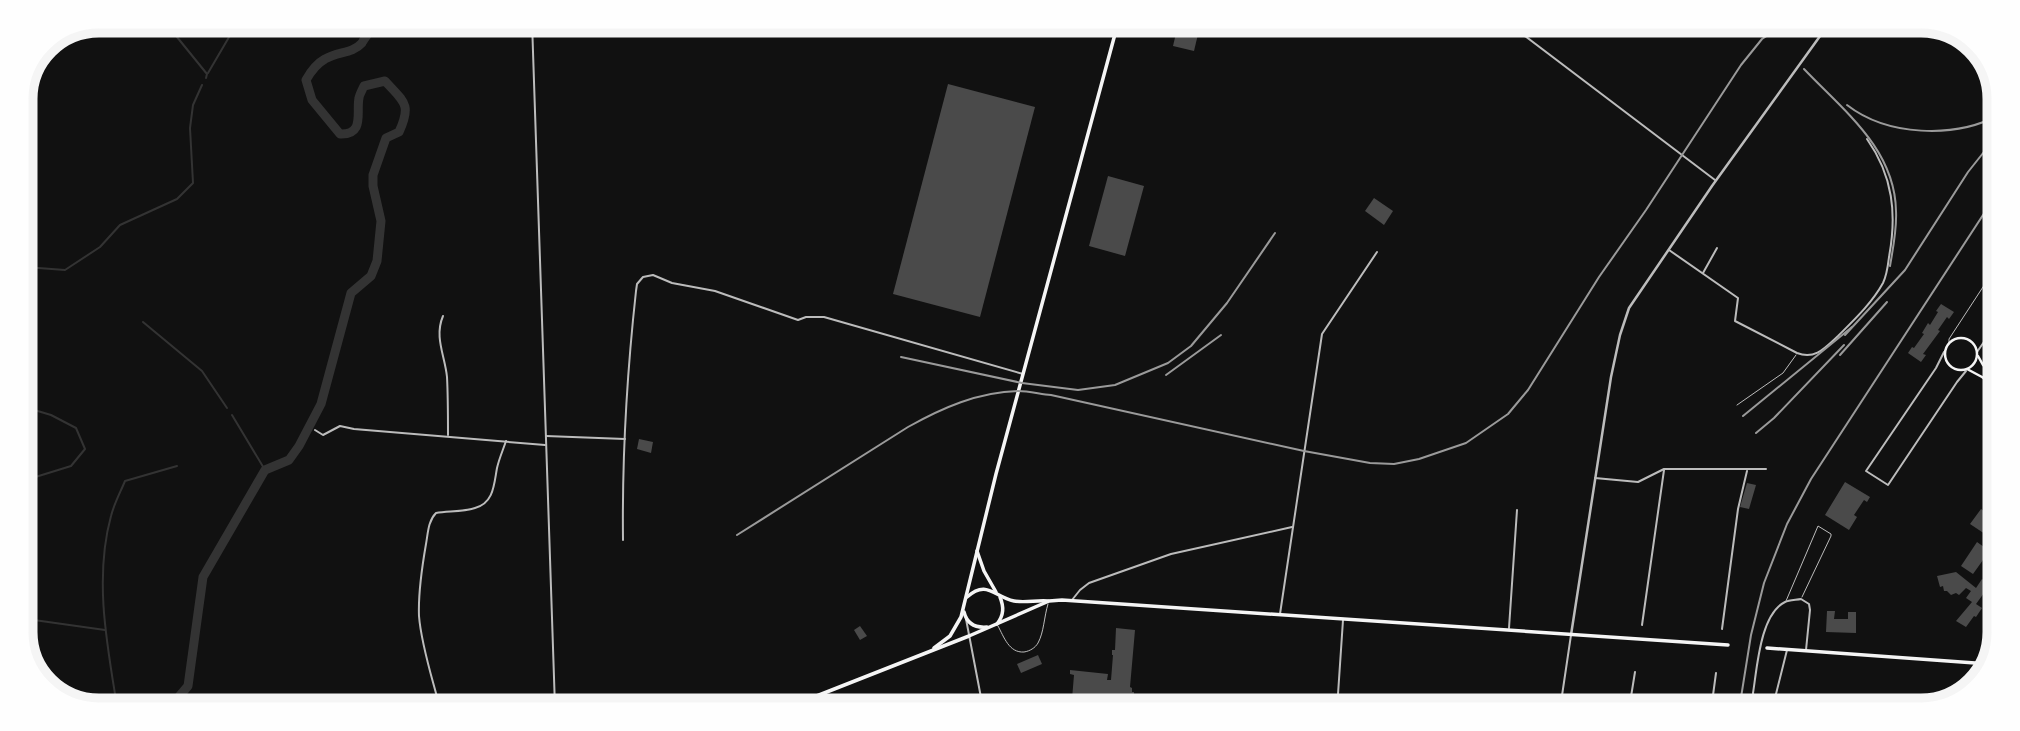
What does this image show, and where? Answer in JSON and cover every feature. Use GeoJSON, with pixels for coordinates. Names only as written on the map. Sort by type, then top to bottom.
{"type":"FeatureCollection","features":[{"type":"Feature","properties":{"kind":"main road"},"geometry":{"type":"LineString","coordinates":[[989,627],[976,627],[972,624],[965,615],[965,598],[1115,33]]}},
{"type":"Feature","properties":{"kind":"main road"},"geometry":{"type":"LineString","coordinates":[[1977,354],[1972,366],[1958,370],[1945,360],[1944,352],[1949,343],[1959,338],[1964,339],[1972,344],[1987,368]]}},
{"type":"Feature","properties":{"kind":"main road"},"geometry":{"type":"LineString","coordinates":[[1967,369],[1987,381]]}},
{"type":"Feature","properties":{"kind":"main road"},"geometry":{"type":"LineString","coordinates":[[977,550],[984,571],[1004,608],[997,624]]}},
{"type":"Feature","properties":{"kind":"main road"},"geometry":{"type":"LineString","coordinates":[[965,598],[979,589],[991,590],[1013,601],[1072,600],[1728,646]]}},
{"type":"Feature","properties":{"kind":"main road"},"geometry":{"type":"LineString","coordinates":[[814,698],[1049,601]]}},
{"type":"Feature","properties":{"kind":"main road"},"geometry":{"type":"LineString","coordinates":[[929,652],[954,632],[964,608]]}},
{"type":"Feature","properties":{"kind":"main road"},"geometry":{"type":"LineString","coordinates":[[1767,648],[1979,663]]}},
{"type":"Feature","properties":{"kind":"main road"},"geometry":{"type":"LineString","coordinates":[[1974,663],[1979,662]]}},
{"type":"Feature","properties":{"kind":"street"},"geometry":{"type":"LineString","coordinates":[[532,33],[555,698]]}},
{"type":"Feature","properties":{"kind":"street"},"geometry":{"type":"LineString","coordinates":[[1521,33],[1716,181]]}},
{"type":"Feature","properties":{"kind":"street"},"geometry":{"type":"LineString","coordinates":[[1562,698],[1611,377],[1629,308],[1822,33]]}},
{"type":"Feature","properties":{"kind":"street"},"geometry":{"type":"LineString","coordinates":[[1669,250],[1738,299],[1735,321],[1797,353],[1812,356],[1836,337],[1871,302],[1885,279],[1894,228],[1891,189],[1884,167],[1867,139]]}},
{"type":"Feature","properties":{"kind":"street"},"geometry":{"type":"LineString","coordinates":[[1702,274],[1717,248]]}},
{"type":"Feature","properties":{"kind":"street"},"geometry":{"type":"LineString","coordinates":[[1280,615],[1322,334],[1377,252]]}},
{"type":"Feature","properties":{"kind":"street"},"geometry":{"type":"LineString","coordinates":[[623,540],[625,439],[636,291],[639,280],[648,275],[728,295],[797,320],[824,317],[1024,374]]}},
{"type":"Feature","properties":{"kind":"street"},"geometry":{"type":"LineString","coordinates":[[443,316],[439,324],[440,345],[447,373],[448,436]]}},
{"type":"Feature","properties":{"kind":"street"},"geometry":{"type":"LineString","coordinates":[[1977,354],[1987,338]]}},
{"type":"Feature","properties":{"kind":"street"},"geometry":{"type":"LineString","coordinates":[[1944,352],[1866,471],[1888,485],[1967,369]]}},
{"type":"Feature","properties":{"kind":"street"},"geometry":{"type":"LineString","coordinates":[[314,430],[323,435],[340,426],[546,445]]}},
{"type":"Feature","properties":{"kind":"street"},"geometry":{"type":"LineString","coordinates":[[545,436],[625,439]]}},
{"type":"Feature","properties":{"kind":"street"},"geometry":{"type":"LineString","coordinates":[[438,698],[419,618],[422,574],[432,516],[436,513],[473,509],[490,498],[506,441]]}},
{"type":"Feature","properties":{"kind":"street"},"geometry":{"type":"LineString","coordinates":[[1595,478],[1638,482],[1664,469],[1766,469]]}},
{"type":"Feature","properties":{"kind":"street"},"geometry":{"type":"LineString","coordinates":[[1642,625],[1664,469]]}},
{"type":"Feature","properties":{"kind":"street"},"geometry":{"type":"LineString","coordinates":[[1722,629],[1738,509],[1748,469]]}},
{"type":"Feature","properties":{"kind":"street"},"geometry":{"type":"LineString","coordinates":[[1508,631],[1517,510]]}},
{"type":"Feature","properties":{"kind":"street"},"geometry":{"type":"LineString","coordinates":[[1072,600],[1089,583],[1171,554],[1293,526]]}},
{"type":"Feature","properties":{"kind":"street"},"geometry":{"type":"LineString","coordinates":[[1754,698],[1764,634],[1773,614],[1786,602],[1801,599],[1809,604],[1806,650]]}},
{"type":"Feature","properties":{"kind":"street"},"geometry":{"type":"LineString","coordinates":[[965,615],[981,698]]}},
{"type":"Feature","properties":{"kind":"street"},"geometry":{"type":"LineString","coordinates":[[1337,698],[1343,620]]}},
{"type":"Feature","properties":{"kind":"street"},"geometry":{"type":"LineString","coordinates":[[1775,698],[1787,649]]}},
{"type":"Feature","properties":{"kind":"street"},"geometry":{"type":"LineString","coordinates":[[1631,698],[1635,672]]}},
{"type":"Feature","properties":{"kind":"street"},"geometry":{"type":"LineString","coordinates":[[1713,698],[1716,673]]}},
{"type":"Feature","properties":{"kind":"lane"},"geometry":{"type":"LineString","coordinates":[[1949,343],[1987,281]]}},
{"type":"Feature","properties":{"kind":"lane"},"geometry":{"type":"LineString","coordinates":[[1737,405],[1783,373],[1797,353]]}},
{"type":"Feature","properties":{"kind":"lane"},"geometry":{"type":"LineString","coordinates":[[1786,602],[1818,526],[1832,536],[1801,599]]}},
{"type":"Feature","properties":{"kind":"lane"},"geometry":{"type":"LineString","coordinates":[[997,624],[1013,650],[1023,652],[1032,649],[1038,643],[1049,601]]}},
{"type":"Feature","properties":{"kind":"building"},"geometry":{"type":"Polygon","coordinates":[[[1176,33],[1198,33],[1194,51],[1173,46],[1176,33]]]}},
{"type":"Feature","properties":{"kind":"building"},"geometry":{"type":"Polygon","coordinates":[[[948,84],[1035,107],[980,317],[893,294],[948,84]]]}},
{"type":"Feature","properties":{"kind":"building"},"geometry":{"type":"Polygon","coordinates":[[[1108,176],[1144,186],[1125,256],[1089,246],[1108,176]]]}},
{"type":"Feature","properties":{"kind":"building"},"geometry":{"type":"Polygon","coordinates":[[[1374,198],[1393,211],[1384,225],[1365,211],[1374,198]]]}},
{"type":"Feature","properties":{"kind":"building"},"geometry":{"type":"Polygon","coordinates":[[[1941,304],[1954,312],[1938,330],[1940,331],[1923,354],[1926,355],[1921,362],[1908,353],[1924,334],[1922,333],[1928,323],[1930,325],[1941,304]]]}},
{"type":"Feature","properties":{"kind":"building"},"geometry":{"type":"Polygon","coordinates":[[[639,439],[653,442],[651,453],[637,449],[639,439]]]}},
{"type":"Feature","properties":{"kind":"building"},"geometry":{"type":"Polygon","coordinates":[[[1845,482],[1870,497],[1867,502],[1864,500],[1854,515],[1857,517],[1849,530],[1825,515],[1845,482]]]}},
{"type":"Feature","properties":{"kind":"building"},"geometry":{"type":"Polygon","coordinates":[[[1747,483],[1756,485],[1749,509],[1740,507],[1747,483]]]}},
{"type":"Feature","properties":{"kind":"building"},"geometry":{"type":"Polygon","coordinates":[[[1981,509],[1987,513],[1985,534],[1970,524],[1981,509]]]}},
{"type":"Feature","properties":{"kind":"building"},"geometry":{"type":"Polygon","coordinates":[[[1977,542],[1984,547],[1987,542],[1987,563],[1983,560],[1973,574],[1961,566],[1977,542]]]}},
{"type":"Feature","properties":{"kind":"building"},"geometry":{"type":"Polygon","coordinates":[[[1956,572],[1976,588],[1982,579],[1987,582],[1987,594],[1984,593],[1976,604],[1982,608],[1966,627],[1956,621],[1972,602],[1966,598],[1971,591],[1966,588],[1959,595],[1951,595],[1944,591],[1943,586],[1940,587],[1937,576],[1956,572]]]}},
{"type":"Feature","properties":{"kind":"building"},"geometry":{"type":"Polygon","coordinates":[[[1827,611],[1835,611],[1834,619],[1848,619],[1848,612],[1856,612],[1856,633],[1826,632],[1827,611]]]}},
{"type":"Feature","properties":{"kind":"building"},"geometry":{"type":"Polygon","coordinates":[[[860,626],[867,636],[860,640],[854,630],[860,626]]]}},
{"type":"Feature","properties":{"kind":"building"},"geometry":{"type":"Polygon","coordinates":[[[1116,628],[1135,630],[1130,687],[1134,697],[1109,698],[1106,694],[1106,698],[1072,698],[1074,675],[1070,674],[1070,670],[1108,674],[1107,680],[1111,680],[1112,650],[1115,650],[1116,628]]]}},
{"type":"Feature","properties":{"kind":"building"},"geometry":{"type":"Polygon","coordinates":[[[1038,655],[1042,664],[1021,673],[1017,664],[1038,655]]]}},
{"type":"Feature","properties":{"kind":"waterway"},"geometry":{"type":"LineString","coordinates":[[174,33],[207,74],[206,78]]}},
{"type":"Feature","properties":{"kind":"waterway"},"geometry":{"type":"LineString","coordinates":[[208,73],[231,33]]}},
{"type":"Feature","properties":{"kind":"waterway"},"geometry":{"type":"LineString","coordinates":[[363,41],[368,33]]}},
{"type":"Feature","properties":{"kind":"waterway"},"geometry":{"type":"LineString","coordinates":[[178,698],[188,686],[203,577],[265,470],[289,460],[299,446],[321,404],[351,293],[371,276],[377,261],[381,221],[373,175],[386,138],[399,132],[403,123],[404,104],[385,81],[364,86],[359,97],[356,127],[353,131],[340,134],[312,100],[306,80],[322,61],[354,49],[362,43]]}},
{"type":"Feature","properties":{"kind":"waterway"},"geometry":{"type":"LineString","coordinates":[[33,268],[65,270],[100,247],[120,225],[177,199],[193,183],[190,128],[193,105],[202,85]]}},
{"type":"Feature","properties":{"kind":"waterway"},"geometry":{"type":"LineString","coordinates":[[143,322],[202,371],[227,408]]}},
{"type":"Feature","properties":{"kind":"waterway"},"geometry":{"type":"LineString","coordinates":[[33,410],[51,415],[76,428],[85,449],[71,466],[33,478]]}},
{"type":"Feature","properties":{"kind":"waterway"},"geometry":{"type":"LineString","coordinates":[[232,415],[265,470]]}},
{"type":"Feature","properties":{"kind":"waterway"},"geometry":{"type":"LineString","coordinates":[[116,698],[106,635],[103,587],[103,563],[111,516],[125,481],[177,466]]}},
{"type":"Feature","properties":{"kind":"waterway"},"geometry":{"type":"LineString","coordinates":[[33,620],[105,630]]}},
{"type":"Feature","properties":{"kind":"railway"},"geometry":{"type":"LineString","coordinates":[[737,535],[921,420],[961,402],[1003,392],[1022,391],[1051,395],[1370,463],[1394,464],[1419,459],[1466,443],[1508,414],[1528,390],[1599,277],[1741,65],[1762,39],[1771,33]]}},
{"type":"Feature","properties":{"kind":"railway"},"geometry":{"type":"LineString","coordinates":[[1804,69],[1865,132],[1887,169],[1896,211],[1890,266]]}},
{"type":"Feature","properties":{"kind":"railway"},"geometry":{"type":"LineString","coordinates":[[1847,105],[1881,123],[1921,131],[1962,128],[1987,120]]}},
{"type":"Feature","properties":{"kind":"railway"},"geometry":{"type":"LineString","coordinates":[[1845,335],[1905,270],[1968,172],[1987,148]]}},
{"type":"Feature","properties":{"kind":"railway"},"geometry":{"type":"LineString","coordinates":[[1741,698],[1751,635],[1764,583],[1787,524],[1811,479],[1987,209]]}},
{"type":"Feature","properties":{"kind":"railway"},"geometry":{"type":"LineString","coordinates":[[901,357],[1022,383],[1078,390],[1115,385],[1168,363],[1191,346],[1227,303],[1275,233]]}},
{"type":"Feature","properties":{"kind":"railway"},"geometry":{"type":"LineString","coordinates":[[1840,355],[1887,302]]}},
{"type":"Feature","properties":{"kind":"railway"},"geometry":{"type":"LineString","coordinates":[[1743,416],[1852,327]]}},
{"type":"Feature","properties":{"kind":"railway"},"geometry":{"type":"LineString","coordinates":[[1166,375],[1221,335]]}},
{"type":"Feature","properties":{"kind":"railway"},"geometry":{"type":"LineString","coordinates":[[1756,433],[1774,418],[1844,345]]}}]}
